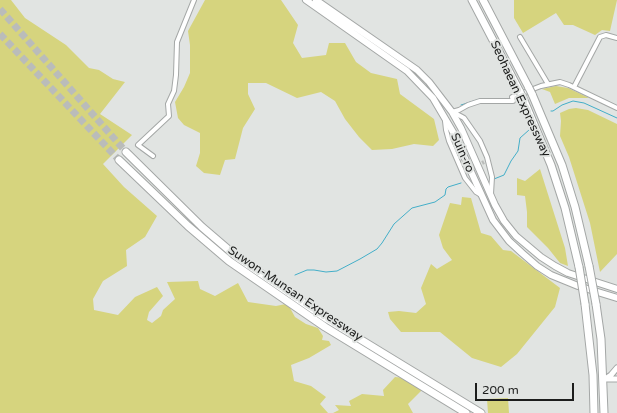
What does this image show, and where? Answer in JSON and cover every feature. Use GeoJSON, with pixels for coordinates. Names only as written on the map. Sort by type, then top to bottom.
{"type":"FeatureCollection","features":[{"type":"Feature","properties":{"kind":"highway","name":"Seohaean Expressway"},"geometry":{"type":"LineString","coordinates":[[472,0],[522,95],[551,165],[564,208],[579,267],[585,304],[593,375],[594,413]]}},
{"type":"Feature","properties":{"kind":"highway","name":"Seohaean Expressway"},"geometry":{"type":"LineString","coordinates":[[483,0],[530,91],[562,164],[575,207],[589,266],[601,339],[604,413]]}},
{"type":"Feature","properties":{"kind":"highway","name":"Suwon-Munsan Expressway"},"geometry":{"type":"LineString","coordinates":[[126,152],[202,227],[237,257],[327,319],[481,413]]}},
{"type":"Feature","properties":{"kind":"highway","name":"Suwon-Munsan Expressway"},"geometry":{"type":"LineString","coordinates":[[119,160],[188,226],[229,261],[325,327],[466,413]]}},
{"type":"Feature","properties":{"kind":"main road","name":"Suin-ro"},"geometry":{"type":"LineString","coordinates":[[306,0],[407,71],[433,98],[445,116],[493,220],[522,253],[537,266],[551,275],[617,300]]}},
{"type":"Feature","properties":{"kind":"main road","name":"Suin-ro"},"geometry":{"type":"LineString","coordinates":[[316,0],[417,70],[429,82],[452,112],[461,128],[490,196],[508,228],[527,247],[568,273],[617,289]]}},
{"type":"Feature","properties":{"kind":"street"},"geometry":{"type":"LineString","coordinates":[[153,156],[138,145],[169,116],[168,104],[174,91],[176,75],[177,42],[194,0]]}},
{"type":"Feature","properties":{"kind":"street"},"geometry":{"type":"LineString","coordinates":[[574,87],[600,37],[606,35],[617,38]]}},
{"type":"Feature","properties":{"kind":"street"},"geometry":{"type":"LineString","coordinates":[[520,37],[548,84]]}},
{"type":"Feature","properties":{"kind":"street"},"geometry":{"type":"LineString","coordinates":[[452,112],[480,101],[513,101],[512,97],[548,84],[560,82],[574,87],[617,108]]}},
{"type":"Feature","properties":{"kind":"street"},"geometry":{"type":"LineString","coordinates":[[452,112],[464,118],[480,141],[492,177],[490,196]]}},
{"type":"Feature","properties":{"kind":"street"},"geometry":{"type":"LineString","coordinates":[[445,116],[446,130],[449,141],[464,172],[465,178],[475,192],[481,195]]}},
{"type":"Feature","properties":{"kind":"street"},"geometry":{"type":"LineString","coordinates":[[617,368],[605,379],[617,379]]}},
{"type":"Feature","properties":{"kind":"shaded area"},"geometry":{"type":"Polygon","coordinates":[[[0,0],[11,0],[25,18],[66,45],[89,68],[99,70],[113,79],[125,82],[100,114],[132,135],[103,164],[124,187],[157,216],[145,237],[126,250],[127,266],[103,281],[93,299],[94,310],[118,315],[135,297],[157,287],[163,296],[149,312],[147,320],[152,323],[161,316],[163,310],[175,299],[167,282],[198,281],[200,289],[215,296],[238,283],[248,302],[276,306],[286,304],[295,317],[306,324],[318,328],[323,336],[322,340],[329,341],[331,345],[309,358],[291,365],[294,381],[311,386],[326,397],[320,404],[328,413],[0,413],[0,0]]]}},
{"type":"Feature","properties":{"kind":"shaded area"},"geometry":{"type":"Polygon","coordinates":[[[205,0],[281,0],[298,25],[293,43],[302,58],[326,55],[329,43],[345,43],[356,62],[371,73],[397,79],[400,94],[434,119],[439,140],[433,146],[414,144],[392,149],[372,150],[359,137],[345,119],[335,101],[321,92],[297,98],[266,83],[248,83],[248,94],[255,109],[243,128],[235,159],[225,160],[220,175],[204,173],[196,166],[200,153],[200,133],[184,125],[178,118],[175,102],[190,73],[190,45],[188,31],[205,0]]]}},
{"type":"Feature","properties":{"kind":"shaded area"},"geometry":{"type":"Polygon","coordinates":[[[514,0],[617,0],[610,31],[602,30],[595,35],[573,25],[564,25],[556,13],[523,33],[514,18],[514,0]]]}},
{"type":"Feature","properties":{"kind":"shaded area"},"geometry":{"type":"Polygon","coordinates":[[[556,86],[568,88],[589,98],[569,98],[555,104],[550,92],[542,89],[556,86]]]}},
{"type":"Feature","properties":{"kind":"shaded area"},"geometry":{"type":"Polygon","coordinates":[[[576,108],[588,110],[617,124],[617,254],[600,272],[590,223],[569,157],[560,136],[560,113],[576,108]]]}},
{"type":"Feature","properties":{"kind":"shaded area"},"geometry":{"type":"Polygon","coordinates":[[[540,169],[565,248],[568,266],[560,263],[548,248],[527,227],[525,196],[517,195],[517,178],[525,181],[540,169]]]}},
{"type":"Feature","properties":{"kind":"shaded area"},"geometry":{"type":"Polygon","coordinates":[[[462,197],[471,198],[481,233],[491,236],[503,250],[511,251],[560,288],[555,307],[517,354],[501,367],[472,358],[440,332],[401,332],[390,319],[388,312],[399,311],[416,313],[426,304],[421,288],[431,264],[437,269],[452,260],[443,248],[439,235],[450,203],[461,205],[462,197]]]}},
{"type":"Feature","properties":{"kind":"shaded area"},"geometry":{"type":"Polygon","coordinates":[[[395,377],[414,379],[424,388],[408,404],[413,413],[333,413],[339,410],[335,405],[351,406],[349,401],[362,394],[384,396],[383,390],[395,377]]]}},
{"type":"Feature","properties":{"kind":"shaded area"},"geometry":{"type":"Polygon","coordinates":[[[508,398],[509,413],[488,413],[487,399],[508,398]]]}},
{"type":"Feature","properties":{"kind":"waterway"},"geometry":{"type":"LineString","coordinates":[[461,105],[480,99]]}},
{"type":"Feature","properties":{"kind":"waterway"},"geometry":{"type":"LineString","coordinates":[[487,99],[508,99]]}},
{"type":"Feature","properties":{"kind":"waterway"},"geometry":{"type":"LineString","coordinates":[[551,111],[573,101],[584,103],[617,118]]}},
{"type":"Feature","properties":{"kind":"waterway"},"geometry":{"type":"LineString","coordinates":[[494,179],[504,175],[518,151],[520,138],[529,130]]}},
{"type":"Feature","properties":{"kind":"waterway"},"geometry":{"type":"LineString","coordinates":[[295,275],[307,270],[326,272],[337,271],[360,259],[377,249],[394,224],[412,208],[435,202],[445,195],[448,187],[461,183]]}},
{"type":"Feature","properties":{"kind":"tunnel"},"geometry":{"type":"LineString","coordinates":[[0,9],[126,152]]}},
{"type":"Feature","properties":{"kind":"tunnel"},"geometry":{"type":"LineString","coordinates":[[0,34],[119,160]]}},
{"type":"Feature","properties":{"kind":"tunnel"},"geometry":{"type":"LineString","coordinates":[[466,171],[484,162]]}}]}
